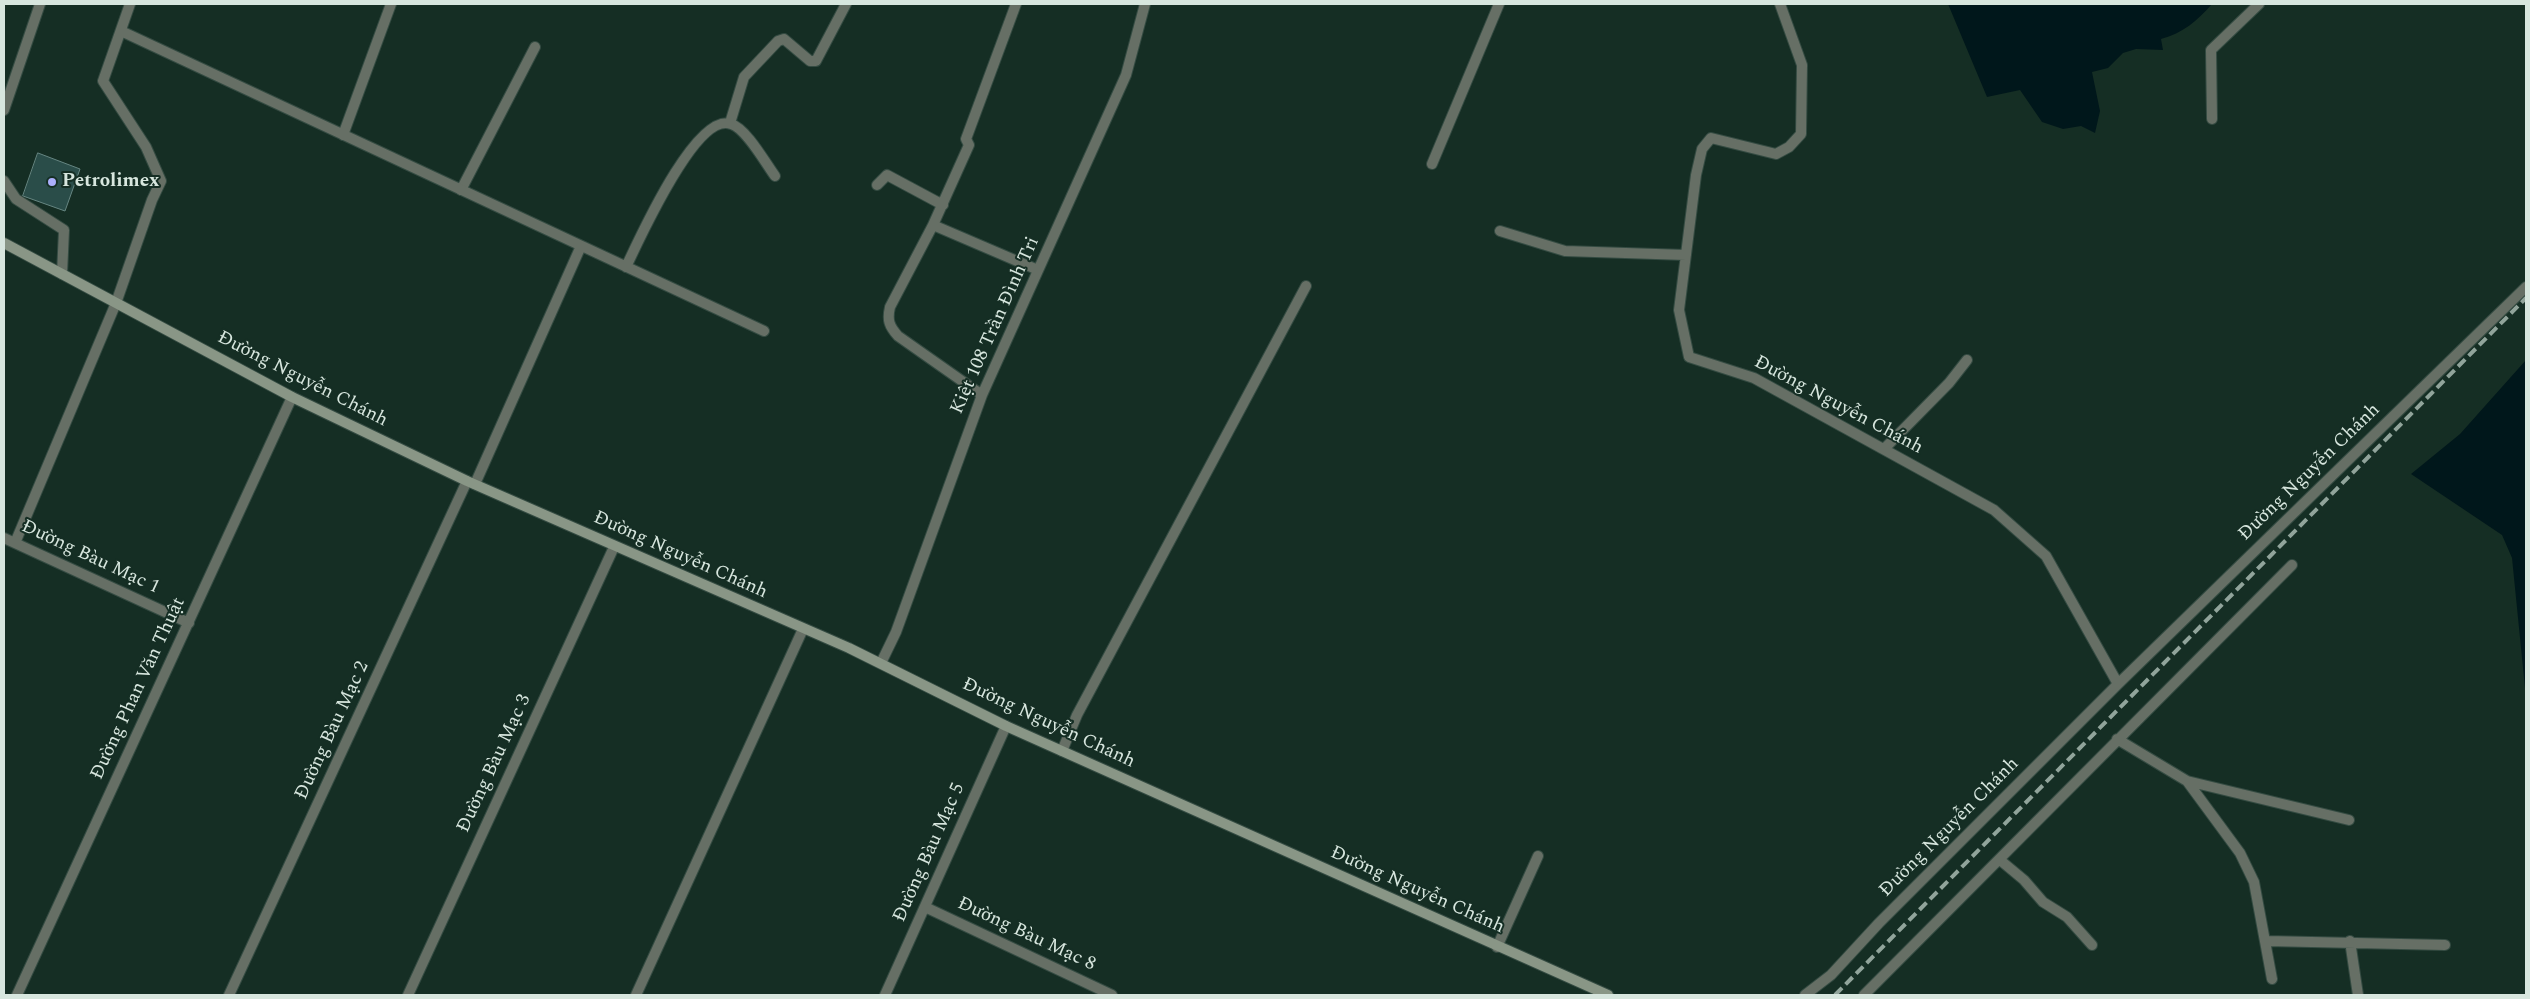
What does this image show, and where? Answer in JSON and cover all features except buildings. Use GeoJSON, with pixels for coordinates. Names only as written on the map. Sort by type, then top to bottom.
{"type":"FeatureCollection","features":[{"type":"Feature","properties":{"kind":"street"},"geometry":{"type":"LineString","coordinates":[[4,110],[40,4]]}},
{"type":"Feature","properties":{"kind":"street"},"geometry":{"type":"LineString","coordinates":[[15,543],[116,303],[152,200],[161,181],[146,147],[103,81],[130,4]]}},
{"type":"Feature","properties":{"kind":"street"},"geometry":{"type":"LineString","coordinates":[[343,135],[391,4]]}},
{"type":"Feature","properties":{"kind":"street"},"geometry":{"type":"LineString","coordinates":[[730,123],[739,86],[750,69],[778,41],[784,39],[810,61],[816,61],[846,4]]}},
{"type":"Feature","properties":{"kind":"street"},"geometry":{"type":"LineString","coordinates":[[982,395],[898,336],[889,326],[887,317],[890,306],[943,205],[969,145],[966,139],[1016,4]]}},
{"type":"Feature","properties":{"kind":"street","name":"Kiệt 108 Trần Đình Tri"},"geometry":{"type":"LineString","coordinates":[[881,663],[896,632],[982,395],[1126,75],[1145,4]]}},
{"type":"Feature","properties":{"kind":"street"},"geometry":{"type":"LineString","coordinates":[[1432,164],[1499,4]]}},
{"type":"Feature","properties":{"kind":"street","name":"Đường Nguyễn Chánh"},"geometry":{"type":"LineString","coordinates":[[1780,4],[1802,65],[1800,134],[1789,146],[1776,154],[1711,138],[1702,149],[1696,175],[1679,310],[1689,357],[1754,378],[1994,510],[2046,556],[2118,684]]}},
{"type":"Feature","properties":{"kind":"street"},"geometry":{"type":"LineString","coordinates":[[2212,119],[2211,50],[2259,4]]}},
{"type":"Feature","properties":{"kind":"street"},"geometry":{"type":"LineString","coordinates":[[121,31],[764,330]]}},
{"type":"Feature","properties":{"kind":"street"},"geometry":{"type":"LineString","coordinates":[[461,190],[535,47]]}},
{"type":"Feature","properties":{"kind":"street"},"geometry":{"type":"LineString","coordinates":[[626,267],[659,202],[696,142],[718,124],[730,123],[740,128],[775,176]]}},
{"type":"Feature","properties":{"kind":"street"},"geometry":{"type":"LineString","coordinates":[[877,185],[887,175],[943,205]]}},
{"type":"Feature","properties":{"kind":"street"},"geometry":{"type":"LineString","coordinates":[[4,180],[16,198],[64,230],[62,274]]}},
{"type":"Feature","properties":{"kind":"street"},"geometry":{"type":"LineString","coordinates":[[933,225],[1038,270]]}},
{"type":"Feature","properties":{"kind":"street"},"geometry":{"type":"LineString","coordinates":[[1500,231],[1565,251],[1686,255]]}},
{"type":"Feature","properties":{"kind":"street","name":"Đường Nguyễn Chánh"},"geometry":{"type":"LineString","coordinates":[[4,243],[292,397],[471,482],[614,547],[881,663],[1006,726],[1608,995]]}},
{"type":"Feature","properties":{"kind":"street"},"geometry":{"type":"LineString","coordinates":[[471,482],[581,246]]}},
{"type":"Feature","properties":{"kind":"street"},"geometry":{"type":"LineString","coordinates":[[1062,751],[1077,715],[1306,286]]}},
{"type":"Feature","properties":{"kind":"street","name":"Đường Nguyễn Chánh"},"geometry":{"type":"LineString","coordinates":[[1805,995],[1831,975],[1879,923],[2118,684],[2526,287]]}},
{"type":"Feature","properties":{"kind":"street"},"geometry":{"type":"LineString","coordinates":[[1884,449],[1949,383],[1967,360]]}},
{"type":"Feature","properties":{"kind":"street","name":"Đường Phan Văn Thuật"},"geometry":{"type":"LineString","coordinates":[[17,995],[292,397]]}},
{"type":"Feature","properties":{"kind":"street","name":"Đường Bàu Mạc 2"},"geometry":{"type":"LineString","coordinates":[[229,995],[471,482]]}},
{"type":"Feature","properties":{"kind":"street","name":"Đường Bàu Mạc 1"},"geometry":{"type":"LineString","coordinates":[[4,538],[189,624]]}},
{"type":"Feature","properties":{"kind":"street","name":"Đường Bàu Mạc 3"},"geometry":{"type":"LineString","coordinates":[[408,995],[614,547]]}},
{"type":"Feature","properties":{"kind":"street"},"geometry":{"type":"LineString","coordinates":[[1864,995],[2000,860],[2116,739],[2292,565]]}},
{"type":"Feature","properties":{"kind":"street"},"geometry":{"type":"LineString","coordinates":[[636,995],[803,629]]}},
{"type":"Feature","properties":{"kind":"street","name":"Đường Bàu Mạc 5"},"geometry":{"type":"LineString","coordinates":[[885,995],[1006,726]]}},
{"type":"Feature","properties":{"kind":"street"},"geometry":{"type":"LineString","coordinates":[[2116,739],[2187,781],[2348,820]]}},
{"type":"Feature","properties":{"kind":"street"},"geometry":{"type":"LineString","coordinates":[[2187,781],[2240,853],[2254,882],[2272,979]]}},
{"type":"Feature","properties":{"kind":"street"},"geometry":{"type":"LineString","coordinates":[[1497,947],[1538,856]]}},
{"type":"Feature","properties":{"kind":"street"},"geometry":{"type":"LineString","coordinates":[[2000,860],[2024,880],[2043,902],[2067,917],[2092,945]]}},
{"type":"Feature","properties":{"kind":"street","name":"Đường Bàu Mạc 8"},"geometry":{"type":"LineString","coordinates":[[925,907],[1112,995]]}},
{"type":"Feature","properties":{"kind":"street"},"geometry":{"type":"LineString","coordinates":[[2266,941],[2350,941],[2445,945]]}},
{"type":"Feature","properties":{"kind":"street"},"geometry":{"type":"LineString","coordinates":[[2350,941],[2358,995]]}},
{"type":"Feature","properties":{"kind":"water"},"geometry":{"type":"Polygon","coordinates":[[[1948,4],[2212,4],[2189,26],[2161,39],[2163,50],[2136,49],[2123,53],[2108,68],[2092,72],[2100,111],[2095,133],[2081,126],[2063,129],[2042,122],[2020,90],[1987,97],[1948,4]]]}},
{"type":"Feature","properties":{"kind":"water"},"geometry":{"type":"Polygon","coordinates":[[[2526,360],[2526,698],[2512,558],[2502,535],[2411,474],[2460,434],[2526,360]]]}},
{"type":"Feature","properties":{"kind":"railway"},"geometry":{"type":"LineString","coordinates":[[1835,995],[2526,298]]}},
{"type":"Feature","properties":{"kind":"place","name":"Petrolimex"},"geometry":{"type":"Point","coordinates":[52,182]}}]}
